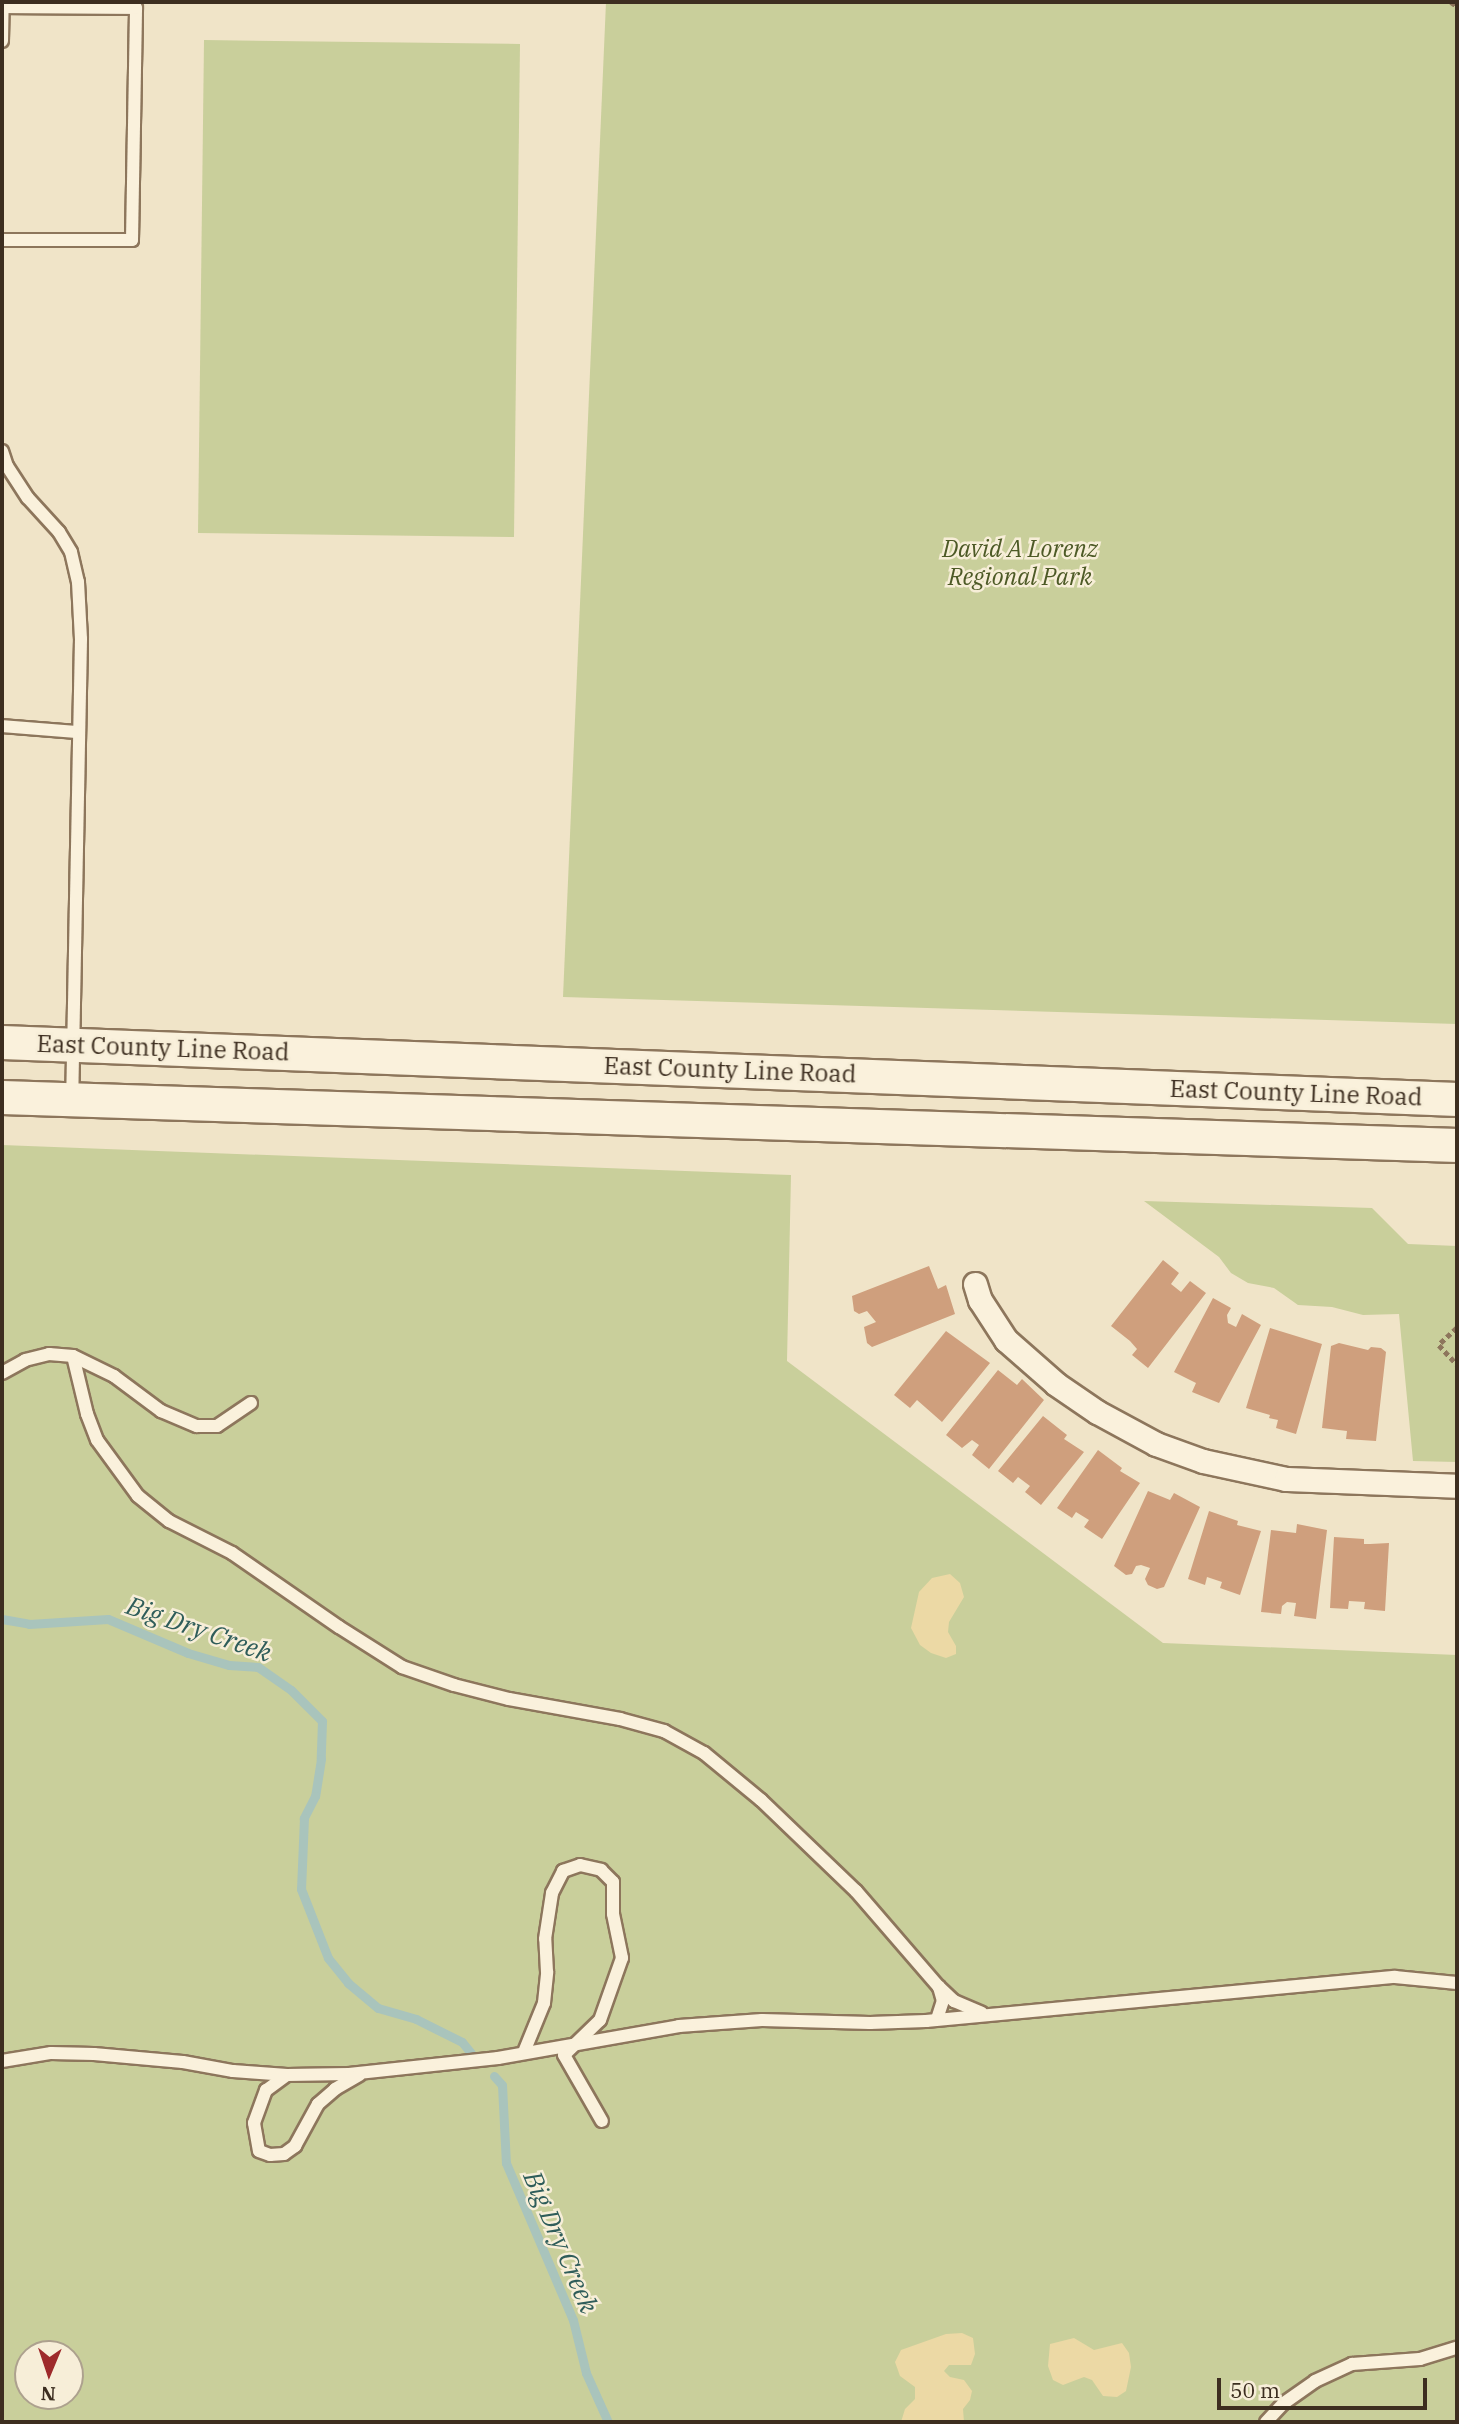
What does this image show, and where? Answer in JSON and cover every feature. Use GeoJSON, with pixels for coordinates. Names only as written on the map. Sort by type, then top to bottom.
{"type":"FeatureCollection","features":[{"type":"Feature","properties":{"kind":"main road","name":"East County Line Road"},"geometry":{"type":"LineString","coordinates":[[2,1042],[1457,1099]]}},
{"type":"Feature","properties":{"kind":"main road","name":"East County Line Road"},"geometry":{"type":"LineString","coordinates":[[2,1097],[1457,1145]]}},
{"type":"Feature","properties":{"kind":"street"},"geometry":{"type":"LineString","coordinates":[[975,1284],[980,1300],[1006,1340],[1056,1384],[1097,1412],[1156,1444],[1203,1461],[1286,1479],[1457,1486]]}},
{"type":"Feature","properties":{"kind":"lane"},"geometry":{"type":"LineString","coordinates":[[2,41],[3,4],[136,8],[132,240],[2,240]]}},
{"type":"Feature","properties":{"kind":"lane"},"geometry":{"type":"LineString","coordinates":[[2,451],[7,466],[28,498],[59,532],[71,552],[78,582],[82,639],[77,732],[72,1098]]}},
{"type":"Feature","properties":{"kind":"lane"},"geometry":{"type":"LineString","coordinates":[[2,726],[77,732]]}},
{"type":"Feature","properties":{"kind":"lane"},"geometry":{"type":"LineString","coordinates":[[2,1373],[25,1360],[49,1354],[74,1356],[114,1376],[161,1411],[197,1426],[217,1426],[251,1403]]}},
{"type":"Feature","properties":{"kind":"lane"},"geometry":{"type":"LineString","coordinates":[[74,1356],[87,1414],[97,1440],[138,1496],[169,1521],[232,1553],[339,1628],[402,1667],[454,1685],[509,1699],[620,1719],[664,1731],[704,1753],[761,1800],[856,1891],[939,1987],[974,2012],[996,2015]]}},
{"type":"Feature","properties":{"kind":"lane"},"geometry":{"type":"LineString","coordinates":[[524,2052],[539,2019],[547,1988],[545,1939],[552,1894],[563,1871],[580,1866],[601,1870],[613,1882],[613,1914],[622,1958],[600,2020],[570,2046],[564,2055],[602,2121]]}},
{"type":"Feature","properties":{"kind":"lane"},"geometry":{"type":"LineString","coordinates":[[2,2061],[51,2053],[94,2054],[287,2075],[363,2073],[446,2065],[679,2026],[762,2020],[870,2023],[996,2015],[1285,1985],[1395,1977],[1457,1983]]}},
{"type":"Feature","properties":{"kind":"lane"},"geometry":{"type":"LineString","coordinates":[[937,2019],[943,2001],[939,1987]]}},
{"type":"Feature","properties":{"kind":"lane"},"geometry":{"type":"LineString","coordinates":[[287,2075],[266,2090],[254,2123],[259,2151],[270,2155],[284,2154],[295,2146],[318,2104],[334,2089],[363,2073]]}},
{"type":"Feature","properties":{"kind":"lane"},"geometry":{"type":"LineString","coordinates":[[1266,2422],[1284,2403],[1315,2381],[1352,2364],[1420,2359],[1457,2348]]}},
{"type":"Feature","properties":{"kind":"path"},"geometry":{"type":"LineString","coordinates":[[1451,2],[1457,6]]}},
{"type":"Feature","properties":{"kind":"path"},"geometry":{"type":"LineString","coordinates":[[1457,1328],[1439,1345],[1457,1364]]}},
{"type":"Feature","properties":{"kind":"green space","name":"David A Lorenz Regional Park"},"geometry":{"type":"Polygon","coordinates":[[[606,2],[1457,2],[1457,1024],[563,997],[606,2]]]}},
{"type":"Feature","properties":{"kind":"green space"},"geometry":{"type":"Polygon","coordinates":[[[204,40],[520,44],[514,537],[198,533],[204,40]]]}},
{"type":"Feature","properties":{"kind":"green space"},"geometry":{"type":"Polygon","coordinates":[[[2,1145],[791,1175],[787,1361],[1163,1643],[1457,1655],[1457,2422],[2,2422],[2,1145]]]}},
{"type":"Feature","properties":{"kind":"green space"},"geometry":{"type":"Polygon","coordinates":[[[1144,1201],[1372,1208],[1408,1244],[1457,1246],[1457,1462],[1413,1461],[1399,1314],[1363,1315],[1332,1307],[1298,1305],[1274,1288],[1248,1283],[1231,1273],[1219,1257],[1144,1201]]]}},
{"type":"Feature","properties":{"kind":"sand"},"geometry":{"type":"Polygon","coordinates":[[[950,1574],[960,1583],[964,1597],[949,1622],[948,1632],[956,1646],[956,1654],[946,1658],[931,1653],[920,1645],[911,1628],[919,1592],[932,1578],[950,1574]]]}},
{"type":"Feature","properties":{"kind":"sand"},"geometry":{"type":"Polygon","coordinates":[[[962,2333],[973,2338],[975,2354],[971,2365],[949,2365],[944,2371],[950,2377],[964,2380],[972,2391],[970,2400],[963,2409],[964,2422],[901,2422],[905,2409],[915,2399],[915,2387],[900,2376],[895,2362],[901,2350],[946,2334],[962,2333]]]}},
{"type":"Feature","properties":{"kind":"sand"},"geometry":{"type":"Polygon","coordinates":[[[1074,2338],[1094,2350],[1122,2343],[1129,2353],[1131,2367],[1126,2391],[1117,2397],[1103,2396],[1092,2380],[1084,2377],[1063,2385],[1053,2380],[1048,2366],[1050,2344],[1074,2338]]]}},
{"type":"Feature","properties":{"kind":"building"},"geometry":{"type":"Polygon","coordinates":[[[1163,1260],[1179,1273],[1171,1284],[1181,1292],[1190,1281],[1206,1293],[1148,1368],[1132,1355],[1137,1349],[1130,1341],[1111,1326],[1163,1260]]]}},
{"type":"Feature","properties":{"kind":"building"},"geometry":{"type":"Polygon","coordinates":[[[929,1266],[938,1289],[946,1285],[955,1314],[872,1347],[867,1343],[864,1327],[876,1322],[867,1311],[859,1314],[854,1311],[852,1296],[929,1266]]]}},
{"type":"Feature","properties":{"kind":"building"},"geometry":{"type":"Polygon","coordinates":[[[1213,1298],[1231,1308],[1227,1315],[1228,1323],[1236,1327],[1242,1314],[1261,1325],[1219,1403],[1192,1392],[1196,1383],[1174,1372],[1213,1298]]]}},
{"type":"Feature","properties":{"kind":"building"},"geometry":{"type":"Polygon","coordinates":[[[1270,1328],[1322,1344],[1296,1434],[1276,1428],[1278,1420],[1269,1418],[1270,1415],[1246,1408],[1270,1328]]]}},
{"type":"Feature","properties":{"kind":"building"},"geometry":{"type":"Polygon","coordinates":[[[946,1331],[990,1363],[942,1422],[917,1400],[910,1408],[894,1395],[946,1331]]]}},
{"type":"Feature","properties":{"kind":"building"},"geometry":{"type":"Polygon","coordinates":[[[1339,1343],[1368,1350],[1371,1347],[1381,1348],[1386,1352],[1376,1441],[1346,1439],[1347,1431],[1322,1428],[1331,1346],[1339,1343]]]}},
{"type":"Feature","properties":{"kind":"building"},"geometry":{"type":"Polygon","coordinates":[[[998,1370],[1017,1385],[1022,1379],[1044,1400],[989,1469],[972,1455],[979,1445],[972,1440],[962,1448],[946,1435],[998,1370]]]}},
{"type":"Feature","properties":{"kind":"building"},"geometry":{"type":"Polygon","coordinates":[[[1043,1416],[1067,1435],[1064,1439],[1084,1452],[1041,1505],[1025,1492],[1030,1486],[1018,1477],[1013,1483],[998,1471],[1043,1416]]]}},
{"type":"Feature","properties":{"kind":"building"},"geometry":{"type":"Polygon","coordinates":[[[1098,1450],[1122,1468],[1120,1471],[1140,1483],[1102,1539],[1084,1527],[1089,1520],[1076,1512],[1072,1518],[1057,1508],[1098,1450]]]}},
{"type":"Feature","properties":{"kind":"building"},"geometry":{"type":"Polygon","coordinates":[[[1148,1491],[1170,1500],[1174,1493],[1200,1507],[1164,1587],[1157,1589],[1148,1585],[1145,1579],[1150,1568],[1136,1566],[1132,1574],[1126,1575],[1114,1566],[1148,1491]]]}},
{"type":"Feature","properties":{"kind":"building"},"geometry":{"type":"Polygon","coordinates":[[[1209,1511],[1238,1521],[1237,1525],[1261,1531],[1240,1595],[1220,1588],[1222,1582],[1207,1577],[1205,1585],[1188,1579],[1209,1511]]]}},
{"type":"Feature","properties":{"kind":"building"},"geometry":{"type":"Polygon","coordinates":[[[1297,1524],[1327,1530],[1316,1619],[1294,1616],[1296,1603],[1287,1602],[1282,1606],[1281,1614],[1261,1612],[1271,1530],[1296,1533],[1297,1524]]]}},
{"type":"Feature","properties":{"kind":"building"},"geometry":{"type":"Polygon","coordinates":[[[1334,1537],[1364,1539],[1364,1544],[1389,1543],[1385,1611],[1364,1609],[1365,1602],[1349,1601],[1348,1609],[1330,1608],[1334,1537]]]}},
{"type":"Feature","properties":{"kind":"waterway","name":"Big Dry Creek"},"geometry":{"type":"LineString","coordinates":[[2,1619],[29,1624],[108,1619],[188,1653],[229,1665],[258,1667],[291,1690],[322,1721],[321,1759],[315,1796],[304,1818],[301,1889],[328,1958],[348,1983],[378,2008],[416,2019],[462,2042],[471,2053]]}},
{"type":"Feature","properties":{"kind":"waterway","name":"Big Dry Creek"},"geometry":{"type":"LineString","coordinates":[[494,2076],[502,2085],[506,2163],[573,2320],[586,2373],[608,2422]]}}]}
